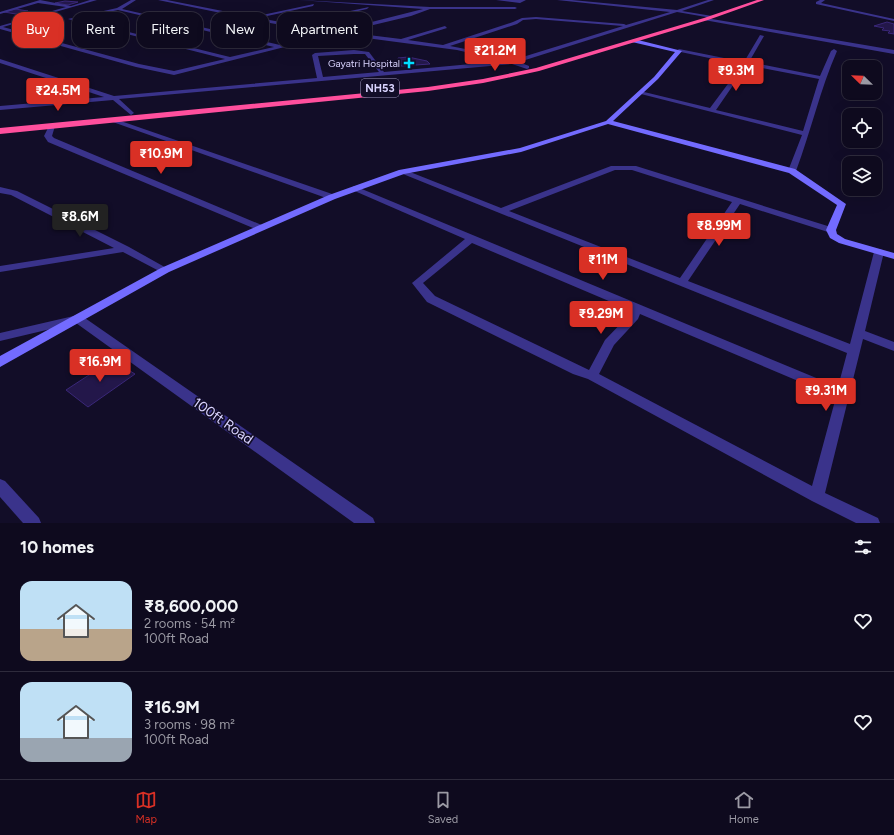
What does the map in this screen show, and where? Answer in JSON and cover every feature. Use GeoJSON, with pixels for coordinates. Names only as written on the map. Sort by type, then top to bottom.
{"type":"FeatureCollection","features":[{"type":"Feature","properties":{"kind":"highway","name":"NH53"},"geometry":{"type":"LineString","coordinates":[[0,125],[420,84],[503,72],[527,67],[609,44],[750,0]]}},
{"type":"Feature","properties":{"kind":"highway","name":"NH53"},"geometry":{"type":"LineString","coordinates":[[0,131],[428,88],[483,81],[537,70],[634,41],[701,16],[762,0]]}},
{"type":"Feature","properties":{"kind":"street"},"geometry":{"type":"LineString","coordinates":[[0,13],[44,0]]}},
{"type":"Feature","properties":{"kind":"street"},"geometry":{"type":"LineString","coordinates":[[0,28],[95,0]]}},
{"type":"Feature","properties":{"kind":"street"},"geometry":{"type":"LineString","coordinates":[[134,0],[118,9],[70,19],[230,59]]}},
{"type":"Feature","properties":{"kind":"street"},"geometry":{"type":"LineString","coordinates":[[160,0],[221,12]]}},
{"type":"Feature","properties":{"kind":"street"},"geometry":{"type":"LineString","coordinates":[[301,0],[374,6],[430,8],[515,8],[522,1]]}},
{"type":"Feature","properties":{"kind":"street"},"geometry":{"type":"LineString","coordinates":[[498,0],[522,1]]}},
{"type":"Feature","properties":{"kind":"street"},"geometry":{"type":"LineString","coordinates":[[559,0],[677,11],[894,52]]}},
{"type":"Feature","properties":{"kind":"street"},"geometry":{"type":"LineString","coordinates":[[0,108],[514,62],[628,25],[712,0]]}},
{"type":"Feature","properties":{"kind":"street"},"geometry":{"type":"LineString","coordinates":[[823,0],[817,3],[894,20]]}},
{"type":"Feature","properties":{"kind":"street"},"geometry":{"type":"LineString","coordinates":[[39,2],[73,6]]}},
{"type":"Feature","properties":{"kind":"street"},"geometry":{"type":"LineString","coordinates":[[269,14],[321,2]]}},
{"type":"Feature","properties":{"kind":"street"},"geometry":{"type":"LineString","coordinates":[[348,12],[374,6]]}},
{"type":"Feature","properties":{"kind":"street"},"geometry":{"type":"LineString","coordinates":[[372,24],[430,8]]}},
{"type":"Feature","properties":{"kind":"street"},"geometry":{"type":"LineString","coordinates":[[515,8],[519,18],[522,19]]}},
{"type":"Feature","properties":{"kind":"street"},"geometry":{"type":"LineString","coordinates":[[118,9],[277,45]]}},
{"type":"Feature","properties":{"kind":"street"},"geometry":{"type":"LineString","coordinates":[[701,16],[894,47]]}},
{"type":"Feature","properties":{"kind":"street"},"geometry":{"type":"LineString","coordinates":[[445,46],[515,23],[522,19],[548,18],[628,25]]}},
{"type":"Feature","properties":{"kind":"street"},"geometry":{"type":"LineString","coordinates":[[403,40],[445,27]]}},
{"type":"Feature","properties":{"kind":"street"},"geometry":{"type":"LineString","coordinates":[[0,28],[138,66],[174,74],[277,47]]}},
{"type":"Feature","properties":{"kind":"street"},"geometry":{"type":"LineString","coordinates":[[712,110],[745,64],[762,36]]}},
{"type":"Feature","properties":{"kind":"street"},"geometry":{"type":"LineString","coordinates":[[372,37],[445,46],[514,62],[527,67]]}},
{"type":"Feature","properties":{"kind":"street"},"geometry":{"type":"LineString","coordinates":[[634,41],[679,52],[822,78]]}},
{"type":"Feature","properties":{"kind":"street"},"geometry":{"type":"LineString","coordinates":[[792,171],[806,134],[822,78],[834,51]]}},
{"type":"Feature","properties":{"kind":"street"},"geometry":{"type":"LineString","coordinates":[[320,79],[315,55],[354,52],[367,53],[383,74]]}},
{"type":"Feature","properties":{"kind":"street"},"geometry":{"type":"LineString","coordinates":[[0,362],[165,270],[354,188],[402,172],[521,150],[608,122],[656,78],[679,52]]}},
{"type":"Feature","properties":{"kind":"street"},"geometry":{"type":"LineString","coordinates":[[0,61],[114,98],[131,113]]}},
{"type":"Feature","properties":{"kind":"street"},"geometry":{"type":"LineString","coordinates":[[640,93],[806,134]]}},
{"type":"Feature","properties":{"kind":"street"},"geometry":{"type":"LineString","coordinates":[[112,120],[332,197]]}},
{"type":"Feature","properties":{"kind":"street"},"geometry":{"type":"LineString","coordinates":[[608,122],[792,171],[842,204],[831,230],[833,236],[842,241],[894,256]]}},
{"type":"Feature","properties":{"kind":"street"},"geometry":{"type":"LineString","coordinates":[[52,126],[48,136],[50,140],[260,228]]}},
{"type":"Feature","properties":{"kind":"street"},"geometry":{"type":"LineString","coordinates":[[500,211],[614,168],[624,167],[633,168],[831,230]]}},
{"type":"Feature","properties":{"kind":"street"},"geometry":{"type":"LineString","coordinates":[[402,172],[855,351]]}},
{"type":"Feature","properties":{"kind":"street"},"geometry":{"type":"LineString","coordinates":[[354,188],[844,395]]}},
{"type":"Feature","properties":{"kind":"street"},"geometry":{"type":"LineString","coordinates":[[0,190],[14,193],[165,270]]}},
{"type":"Feature","properties":{"kind":"street"},"geometry":{"type":"LineString","coordinates":[[682,283],[738,200]]}},
{"type":"Feature","properties":{"kind":"street"},"geometry":{"type":"LineString","coordinates":[[472,238],[417,283],[431,298],[577,371],[592,376],[817,496],[872,523]]}},
{"type":"Feature","properties":{"kind":"street"},"geometry":{"type":"LineString","coordinates":[[0,269],[126,249]]}},
{"type":"Feature","properties":{"kind":"street"},"geometry":{"type":"LineString","coordinates":[[817,496],[844,395],[879,252]]}},
{"type":"Feature","properties":{"kind":"street"},"geometry":{"type":"LineString","coordinates":[[592,376],[609,343],[634,316],[636,308]]}},
{"type":"Feature","properties":{"kind":"street"},"geometry":{"type":"LineString","coordinates":[[0,337],[78,319]]}},
{"type":"Feature","properties":{"kind":"street","name":"100ft Road"},"geometry":{"type":"LineString","coordinates":[[78,319],[367,523]]}},
{"type":"Feature","properties":{"kind":"street"},"geometry":{"type":"LineString","coordinates":[[859,333],[894,347]]}},
{"type":"Feature","properties":{"kind":"street"},"geometry":{"type":"LineString","coordinates":[[0,486],[33,523]]}},
{"type":"Feature","properties":{"kind":"building"},"geometry":{"type":"Polygon","coordinates":[[[65,1],[78,2],[68,5],[55,3],[65,1]]]}},
{"type":"Feature","properties":{"kind":"building"},"geometry":{"type":"Polygon","coordinates":[[[15,9],[28,11],[12,12],[12,13],[4,12],[15,9]]]}},
{"type":"Feature","properties":{"kind":"building"},"geometry":{"type":"Polygon","coordinates":[[[887,22],[894,24],[894,34],[888,33],[890,31],[882,30],[884,28],[874,26],[887,22]]]}},
{"type":"Feature","properties":{"kind":"building"},"geometry":{"type":"Polygon","coordinates":[[[408,57],[427,61],[430,64],[401,66],[398,58],[408,57]]]}},
{"type":"Feature","properties":{"kind":"building"},"geometry":{"type":"Polygon","coordinates":[[[112,360],[135,374],[88,407],[66,390],[112,360]]]}},
{"type":"Feature","properties":{"kind":"place","name":"Gayatri Hospital"},"geometry":{"type":"Point","coordinates":[409,63]}}]}
